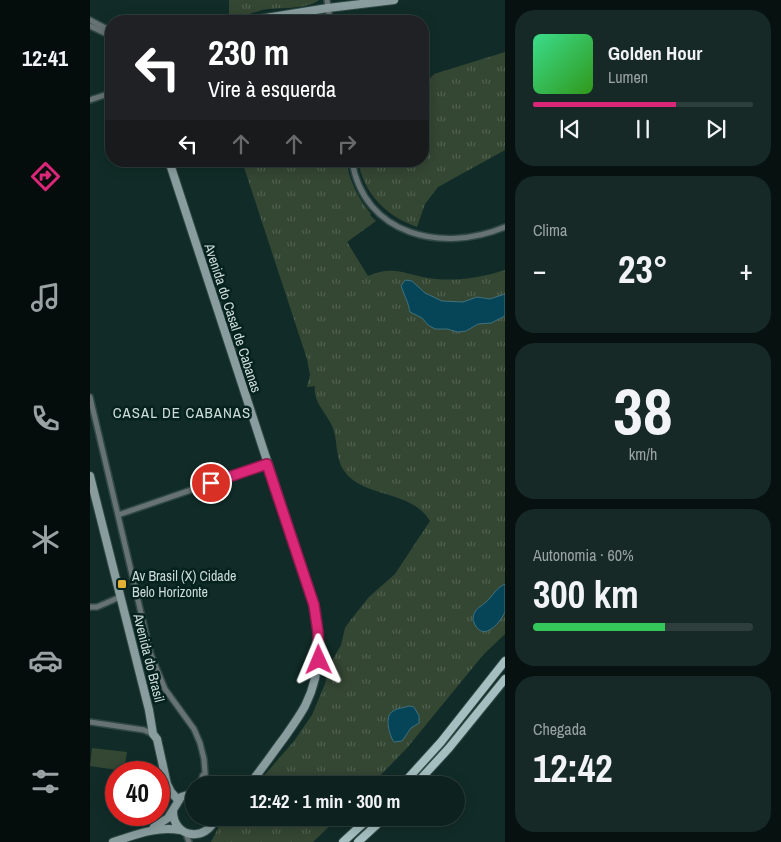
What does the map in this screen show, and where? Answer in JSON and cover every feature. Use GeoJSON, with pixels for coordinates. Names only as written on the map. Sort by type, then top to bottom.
{"type":"FeatureCollection","features":[{"type":"Feature","properties":{"kind":"main road"},"geometry":{"type":"LineString","coordinates":[[410,776],[441,742],[505,661]]}},
{"type":"Feature","properties":{"kind":"main road"},"geometry":{"type":"LineString","coordinates":[[424,776],[450,748],[505,679]]}},
{"type":"Feature","properties":{"kind":"main road"},"geometry":{"type":"LineString","coordinates":[[344,842],[361,826]]}},
{"type":"Feature","properties":{"kind":"main road"},"geometry":{"type":"LineString","coordinates":[[358,842],[375,826]]}},
{"type":"Feature","properties":{"kind":"street"},"geometry":{"type":"LineString","coordinates":[[275,15],[328,4],[394,0]]}},
{"type":"Feature","properties":{"kind":"street"},"geometry":{"type":"LineString","coordinates":[[90,20],[105,28]]}},
{"type":"Feature","properties":{"kind":"street"},"geometry":{"type":"LineString","coordinates":[[90,26],[105,33]]}},
{"type":"Feature","properties":{"kind":"street"},"geometry":{"type":"LineString","coordinates":[[90,100],[105,95]]}},
{"type":"Feature","properties":{"kind":"street","name":"Avenida do Casal de Cabanas"},"geometry":{"type":"LineString","coordinates":[[171,167],[314,605],[318,632],[319,660],[313,686],[305,706],[255,776]]}},
{"type":"Feature","properties":{"kind":"street"},"geometry":{"type":"LineString","coordinates":[[353,167],[354,176],[374,210],[400,228],[417,235],[448,239],[478,236],[505,227]]}},
{"type":"Feature","properties":{"kind":"street"},"geometry":{"type":"LineString","coordinates":[[90,397],[154,664],[169,695],[198,736],[206,776]]}},
{"type":"Feature","properties":{"kind":"street"},"geometry":{"type":"LineString","coordinates":[[118,515],[267,464]]}},
{"type":"Feature","properties":{"kind":"street","name":"Avenida do Brasil"},"geometry":{"type":"LineString","coordinates":[[90,476],[149,710],[153,734],[157,739],[169,788],[178,800]]}},
{"type":"Feature","properties":{"kind":"street"},"geometry":{"type":"LineString","coordinates":[[90,607],[97,607],[120,597]]}},
{"type":"Feature","properties":{"kind":"street"},"geometry":{"type":"LineString","coordinates":[[90,722],[144,730],[153,734]]}},
{"type":"Feature","properties":{"kind":"street"},"geometry":{"type":"LineString","coordinates":[[202,776],[205,767]]}},
{"type":"Feature","properties":{"kind":"street"},"geometry":{"type":"LineString","coordinates":[[148,831],[164,822],[173,811],[178,800],[185,796]]}},
{"type":"Feature","properties":{"kind":"street"},"geometry":{"type":"LineString","coordinates":[[173,811],[174,822],[186,837]]}},
{"type":"Feature","properties":{"kind":"street"},"geometry":{"type":"LineString","coordinates":[[112,842],[164,828],[186,837],[197,836],[210,826]]}},
{"type":"Feature","properties":{"kind":"street"},"geometry":{"type":"LineString","coordinates":[[204,842],[212,826]]}},
{"type":"Feature","properties":{"kind":"green space"},"geometry":{"type":"Polygon","coordinates":[[[229,0],[319,0],[299,7],[262,10],[247,15],[229,15],[229,0]]]}},
{"type":"Feature","properties":{"kind":"green space"},"geometry":{"type":"Polygon","coordinates":[[[505,52],[505,150],[438,187],[425,204],[417,227],[396,217],[378,202],[365,184],[360,167],[429,167],[429,79],[434,74],[505,52]]]}},
{"type":"Feature","properties":{"kind":"green space"},"geometry":{"type":"Polygon","coordinates":[[[244,167],[348,167],[355,189],[370,215],[376,221],[347,242],[368,276],[392,271],[428,278],[457,279],[477,277],[505,270],[505,634],[483,655],[407,748],[380,776],[264,776],[294,741],[312,715],[325,684],[328,668],[341,645],[345,628],[369,597],[395,574],[430,521],[422,511],[412,504],[364,486],[353,480],[345,472],[338,456],[333,428],[318,403],[315,386],[307,387],[310,375],[307,359],[244,167]]]}},
{"type":"Feature","properties":{"kind":"green space"},"geometry":{"type":"Polygon","coordinates":[[[92,748],[127,752],[126,761],[105,761],[105,768],[90,766],[92,748]]]}},
{"type":"Feature","properties":{"kind":"green space"},"geometry":{"type":"Polygon","coordinates":[[[219,826],[330,826],[313,842],[211,842],[219,826]]]}},
{"type":"Feature","properties":{"kind":"water"},"geometry":{"type":"Polygon","coordinates":[[[405,280],[412,281],[425,293],[442,301],[463,302],[477,297],[490,299],[505,294],[505,316],[491,323],[478,324],[466,331],[458,332],[447,329],[435,329],[422,318],[410,312],[401,286],[405,280]]]}},
{"type":"Feature","properties":{"kind":"water"},"geometry":{"type":"Polygon","coordinates":[[[505,584],[505,612],[494,627],[490,630],[481,631],[476,627],[473,620],[475,612],[505,584]]]}},
{"type":"Feature","properties":{"kind":"water"},"geometry":{"type":"Polygon","coordinates":[[[409,706],[414,707],[419,716],[419,723],[411,728],[402,741],[394,742],[389,730],[388,721],[390,713],[409,706]]]}},
{"type":"Feature","properties":{"kind":"place","name":"Av Brasil (X) Cidade Belo Horizonte"},"geometry":{"type":"Point","coordinates":[122,584]}},
{"type":"Feature","properties":{"kind":"district","name":"CASAL DE CABANAS"},"geometry":{"type":"Point","coordinates":[182,412]}},
{"type":"Feature","properties":{"kind":"route"},"geometry":{"type":"LineString","coordinates":[[211,483],[267,464],[314,605],[317,618],[319,660]]}}]}
